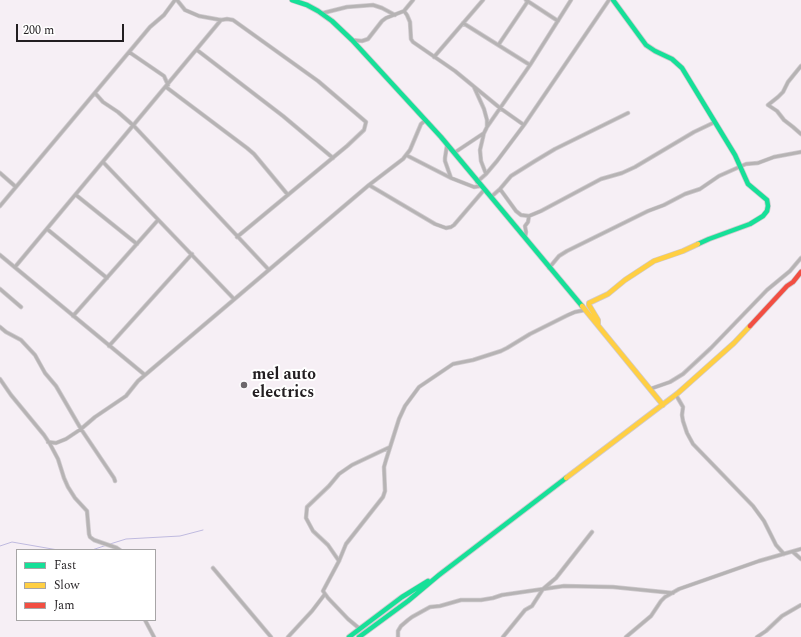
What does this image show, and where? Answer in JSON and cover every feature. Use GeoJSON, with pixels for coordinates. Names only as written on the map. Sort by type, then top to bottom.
{"type":"FeatureCollection","features":[{"type":"Feature","properties":{"kind":"street"},"geometry":{"type":"LineString","coordinates":[[0,206],[150,27],[164,15],[176,0],[186,10],[199,16],[221,20],[227,18],[233,20],[318,81],[366,122],[364,130],[347,146],[237,237]]}},
{"type":"Feature","properties":{"kind":"street"},"geometry":{"type":"LineString","coordinates":[[292,0],[307,5],[332,21],[352,40],[426,120],[663,405]]}},
{"type":"Feature","properties":{"kind":"street"},"geometry":{"type":"LineString","coordinates":[[352,40],[365,40],[382,21],[404,11],[412,0]]}},
{"type":"Feature","properties":{"kind":"street"},"geometry":{"type":"LineString","coordinates":[[434,57],[483,0]]}},
{"type":"Feature","properties":{"kind":"street"},"geometry":{"type":"LineString","coordinates":[[486,174],[480,150],[487,127],[571,0]]}},
{"type":"Feature","properties":{"kind":"street"},"geometry":{"type":"LineString","coordinates":[[369,185],[435,224],[446,228],[454,225],[481,186],[486,174],[524,125],[609,0]]}},
{"type":"Feature","properties":{"kind":"street"},"geometry":{"type":"LineString","coordinates":[[598,325],[598,320],[589,303],[608,294],[624,280],[654,261],[750,224],[764,215],[768,206],[767,200],[748,184],[741,166],[682,68],[672,59],[646,46],[613,0]]}},
{"type":"Feature","properties":{"kind":"street"},"geometry":{"type":"LineString","coordinates":[[499,44],[527,1],[558,21]]}},
{"type":"Feature","properties":{"kind":"street"},"geometry":{"type":"LineString","coordinates":[[323,14],[347,7],[373,5],[395,15]]}},
{"type":"Feature","properties":{"kind":"street"},"geometry":{"type":"LineString","coordinates":[[404,11],[410,22],[412,40],[455,71],[500,108],[524,125]]}},
{"type":"Feature","properties":{"kind":"street"},"geometry":{"type":"LineString","coordinates":[[15,267],[221,20]]}},
{"type":"Feature","properties":{"kind":"street"},"geometry":{"type":"LineString","coordinates":[[463,23],[530,64]]}},
{"type":"Feature","properties":{"kind":"street"},"geometry":{"type":"LineString","coordinates":[[197,50],[283,116],[333,158]]}},
{"type":"Feature","properties":{"kind":"street"},"geometry":{"type":"LineString","coordinates":[[129,52],[164,76],[167,86],[254,154],[288,195]]}},
{"type":"Feature","properties":{"kind":"street"},"geometry":{"type":"LineString","coordinates":[[801,66],[788,82],[783,92],[768,105],[777,111],[784,120],[801,134]]}},
{"type":"Feature","properties":{"kind":"street"},"geometry":{"type":"LineString","coordinates":[[472,85],[486,115],[487,127]]}},
{"type":"Feature","properties":{"kind":"street"},"geometry":{"type":"LineString","coordinates":[[95,93],[103,102],[118,112],[134,126],[269,270]]}},
{"type":"Feature","properties":{"kind":"street"},"geometry":{"type":"LineString","coordinates":[[491,198],[511,176],[535,160],[628,113]]}},
{"type":"Feature","properties":{"kind":"street"},"geometry":{"type":"LineString","coordinates":[[48,442],[59,442],[66,439],[126,396],[138,381],[234,299],[378,177],[399,163],[406,155],[414,141],[421,124],[426,120]]}},
{"type":"Feature","properties":{"kind":"street"},"geometry":{"type":"LineString","coordinates":[[500,189],[516,211],[523,216],[529,216],[601,179],[622,173],[635,167],[694,132],[715,122]]}},
{"type":"Feature","properties":{"kind":"street"},"geometry":{"type":"LineString","coordinates":[[454,153],[484,134]]}},
{"type":"Feature","properties":{"kind":"street"},"geometry":{"type":"LineString","coordinates":[[447,145],[445,161],[451,178]]}},
{"type":"Feature","properties":{"kind":"street"},"geometry":{"type":"LineString","coordinates":[[549,268],[559,256],[567,251],[648,211],[671,202],[685,194],[700,189],[713,179],[741,166],[778,156],[801,152]]}},
{"type":"Feature","properties":{"kind":"street"},"geometry":{"type":"LineString","coordinates":[[406,155],[451,178],[474,187],[481,186]]}},
{"type":"Feature","properties":{"kind":"street"},"geometry":{"type":"LineString","coordinates":[[104,162],[234,299]]}},
{"type":"Feature","properties":{"kind":"street"},"geometry":{"type":"LineString","coordinates":[[0,173],[16,187]]}},
{"type":"Feature","properties":{"kind":"street"},"geometry":{"type":"LineString","coordinates":[[76,195],[137,244]]}},
{"type":"Feature","properties":{"kind":"street"},"geometry":{"type":"LineString","coordinates":[[525,238],[525,226],[528,222],[529,216]]}},
{"type":"Feature","properties":{"kind":"street"},"geometry":{"type":"LineString","coordinates":[[73,316],[158,220]]}},
{"type":"Feature","properties":{"kind":"street"},"geometry":{"type":"LineString","coordinates":[[47,229],[107,278]]}},
{"type":"Feature","properties":{"kind":"street"},"geometry":{"type":"LineString","coordinates":[[110,346],[192,254]]}},
{"type":"Feature","properties":{"kind":"street"},"geometry":{"type":"LineString","coordinates":[[0,255],[145,375]]}},
{"type":"Feature","properties":{"kind":"street"},"geometry":{"type":"LineString","coordinates":[[650,389],[670,382],[689,369],[712,348],[767,290],[790,271],[801,258]]}},
{"type":"Feature","properties":{"kind":"street"},"geometry":{"type":"LineString","coordinates":[[359,637],[439,574],[663,405],[734,343],[787,286],[801,267]]}},
{"type":"Feature","properties":{"kind":"street"},"geometry":{"type":"LineString","coordinates":[[787,286],[793,282],[801,272]]}},
{"type":"Feature","properties":{"kind":"street"},"geometry":{"type":"LineString","coordinates":[[0,289],[21,307]]}},
{"type":"Feature","properties":{"kind":"street"},"geometry":{"type":"LineString","coordinates":[[369,637],[352,624],[323,591],[346,544],[383,497],[385,491],[384,467],[399,419],[405,406],[415,392],[423,385],[453,364],[473,360],[501,351],[530,334],[568,315],[585,310]]}},
{"type":"Feature","properties":{"kind":"street"},"geometry":{"type":"LineString","coordinates":[[0,328],[21,340],[35,355],[45,373],[56,386],[81,429],[115,481]]}},
{"type":"Feature","properties":{"kind":"street"},"geometry":{"type":"LineString","coordinates":[[0,381],[44,435],[58,459],[68,487],[75,498],[87,511],[90,537],[94,540],[118,549]]}},
{"type":"Feature","properties":{"kind":"street"},"geometry":{"type":"LineString","coordinates":[[676,394],[683,407],[682,415],[684,425],[692,444],[753,506],[764,521],[776,545],[784,554]]}},
{"type":"Feature","properties":{"kind":"street"},"geometry":{"type":"LineString","coordinates":[[338,562],[328,545],[313,531],[306,518],[306,507],[329,486],[339,474],[352,465],[390,447]]}},
{"type":"Feature","properties":{"kind":"street"},"geometry":{"type":"LineString","coordinates":[[503,637],[525,610],[532,606],[543,589],[556,578],[592,532]]}},
{"type":"Feature","properties":{"kind":"street"},"geometry":{"type":"LineString","coordinates":[[626,637],[651,616],[665,597],[679,589],[759,561],[801,549]]}},
{"type":"Feature","properties":{"kind":"street"},"geometry":{"type":"LineString","coordinates":[[793,552],[801,559]]}},
{"type":"Feature","properties":{"kind":"street"},"geometry":{"type":"LineString","coordinates":[[213,568],[271,637]]}},
{"type":"Feature","properties":{"kind":"street"},"geometry":{"type":"LineString","coordinates":[[348,637],[408,593],[439,574]]}},
{"type":"Feature","properties":{"kind":"street"},"geometry":{"type":"LineString","coordinates":[[398,637],[399,629],[406,622],[430,607],[440,606],[461,600],[481,600],[502,595],[564,586],[607,587],[673,593]]}},
{"type":"Feature","properties":{"kind":"street"},"geometry":{"type":"LineString","coordinates":[[288,637],[312,612],[325,594]]}},
{"type":"Feature","properties":{"kind":"street"},"geometry":{"type":"LineString","coordinates":[[757,637],[782,616],[801,605]]}},
{"type":"Feature","properties":{"kind":"street"},"geometry":{"type":"LineString","coordinates":[[146,621],[154,637]]}},
{"type":"Feature","properties":{"kind":"waterway"},"geometry":{"type":"LineString","coordinates":[[110,544],[126,539],[180,536],[203,530]]}},
{"type":"Feature","properties":{"kind":"waterway"},"geometry":{"type":"LineString","coordinates":[[0,546],[12,542],[52,549]]}},
{"type":"Feature","properties":{"kind":"waterway"},"geometry":{"type":"LineString","coordinates":[[95,549],[107,545]]}},
{"type":"Feature","properties":{"kind":"traffic: fast"},"geometry":{"type":"LineString","coordinates":[[292,0],[307,5],[318,11],[332,21],[352,40],[441,137],[582,306]]}},
{"type":"Feature","properties":{"kind":"traffic: fast"},"geometry":{"type":"LineString","coordinates":[[613,0],[646,45],[672,59],[682,68],[735,155],[748,184],[767,200],[767,211],[763,216],[750,224],[698,244]]}},
{"type":"Feature","properties":{"kind":"traffic: fast"},"geometry":{"type":"LineString","coordinates":[[359,637],[408,601],[439,575],[566,478]]}},
{"type":"Feature","properties":{"kind":"traffic: fast"},"geometry":{"type":"LineString","coordinates":[[349,637],[402,597],[428,581]]}},
{"type":"Feature","properties":{"kind":"traffic: slow"},"geometry":{"type":"LineString","coordinates":[[598,325],[598,320],[589,303],[608,294],[625,280],[654,261],[698,244]]}},
{"type":"Feature","properties":{"kind":"traffic: slow"},"geometry":{"type":"LineString","coordinates":[[582,306],[663,405]]}},
{"type":"Feature","properties":{"kind":"traffic: slow"},"geometry":{"type":"LineString","coordinates":[[566,478],[678,393],[734,343],[750,326]]}},
{"type":"Feature","properties":{"kind":"traffic: jam"},"geometry":{"type":"LineString","coordinates":[[750,326],[801,272]]}},
{"type":"Feature","properties":{"kind":"place","name":"mel auto electrics"},"geometry":{"type":"Point","coordinates":[244,385]}}]}
